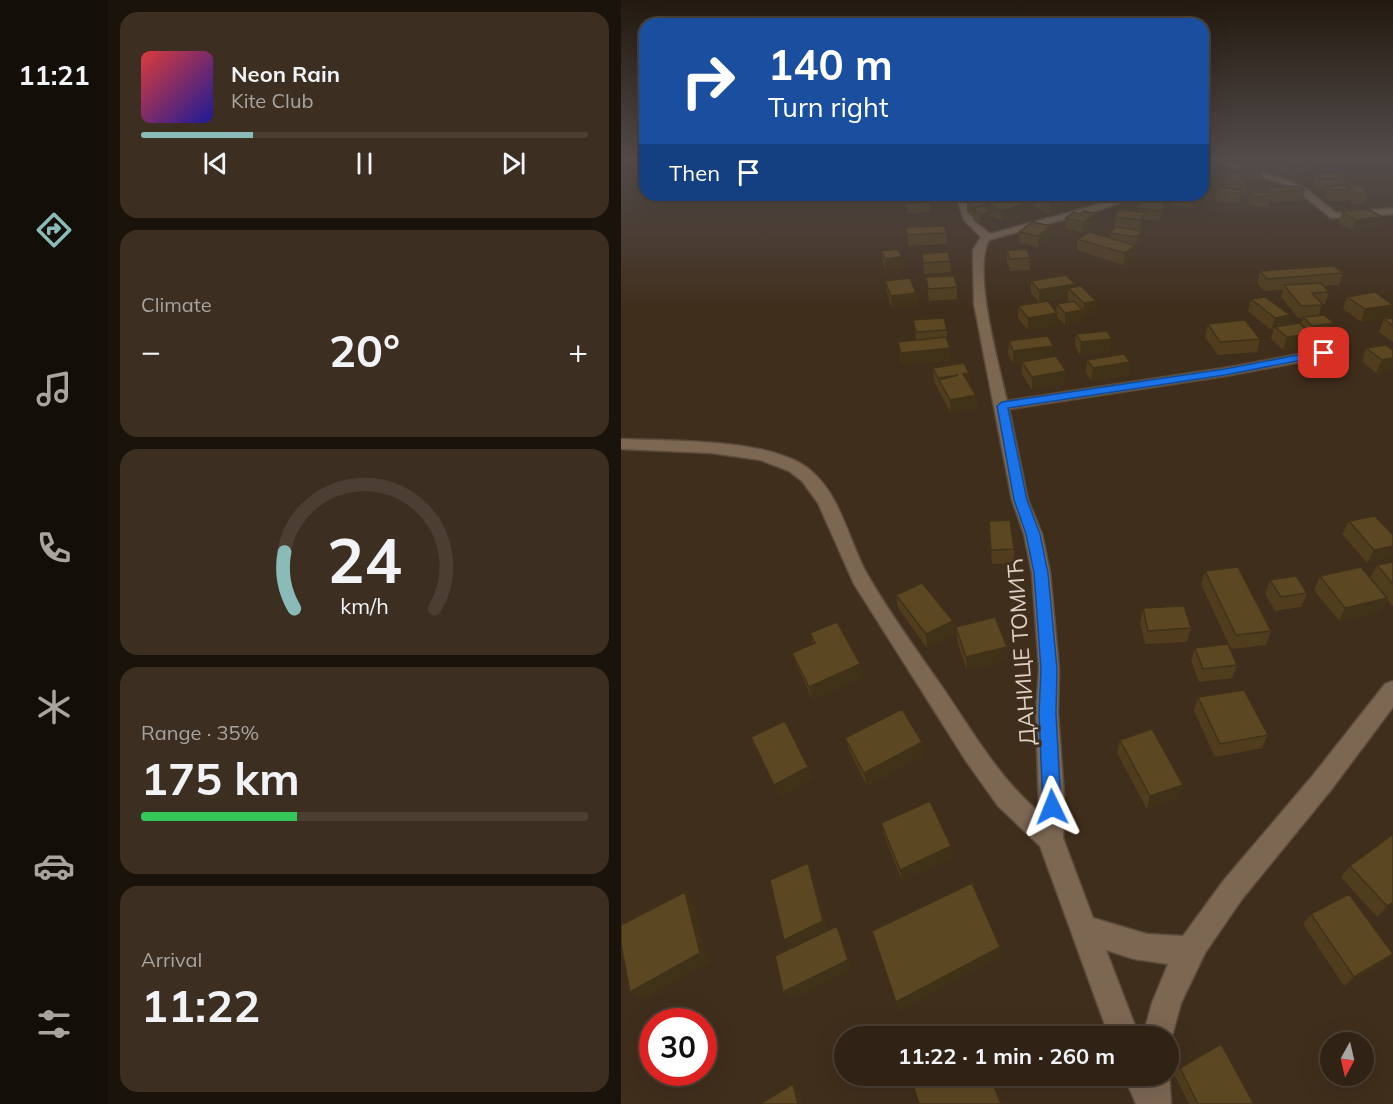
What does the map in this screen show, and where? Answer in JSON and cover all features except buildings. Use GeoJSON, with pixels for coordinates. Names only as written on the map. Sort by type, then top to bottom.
{"type":"FeatureCollection","features":[{"type":"Feature","properties":{"kind":"street"},"geometry":{"type":"LineString","coordinates":[[964,210],[975,231],[989,237],[1090,210]]}},
{"type":"Feature","properties":{"kind":"street"},"geometry":{"type":"LineString","coordinates":[[1324,210],[1334,216],[1393,211]]}},
{"type":"Feature","properties":{"kind":"street","name":"ДАНИЦЕ ТОМИЋ"},"geometry":{"type":"LineString","coordinates":[[989,237],[985,238],[978,250],[979,304],[1020,500],[1033,534],[1041,573],[1049,669],[1047,713],[1052,795],[1050,838],[1119,1026]]}},
{"type":"Feature","properties":{"kind":"street"},"geometry":{"type":"LineString","coordinates":[[1002,406],[1225,372],[1311,356],[1337,350],[1342,344],[1341,337]]}},
{"type":"Feature","properties":{"kind":"street"},"geometry":{"type":"LineString","coordinates":[[621,444],[758,454],[796,467],[813,483],[859,576],[970,747],[1015,807],[1050,838]]}},
{"type":"Feature","properties":{"kind":"street"},"geometry":{"type":"LineString","coordinates":[[1161,1026],[1172,986],[1189,950],[1217,908],[1300,810],[1393,690]]}},
{"type":"Feature","properties":{"kind":"street"},"geometry":{"type":"LineString","coordinates":[[1081,927],[1129,946],[1165,951],[1189,950]]}},
{"type":"Feature","properties":{"kind":"street"},"geometry":{"type":"LineString","coordinates":[[1144,1086],[1153,1104]]}},
{"type":"Feature","properties":{"kind":"street"},"geometry":{"type":"LineString","coordinates":[[1153,1104],[1154,1086]]}},
{"type":"Feature","properties":{"kind":"route"},"geometry":{"type":"LineString","coordinates":[[1052,807],[1047,713],[1049,669],[1041,573],[1038,550],[1020,500],[1002,406],[1225,372],[1324,353]]}}]}
